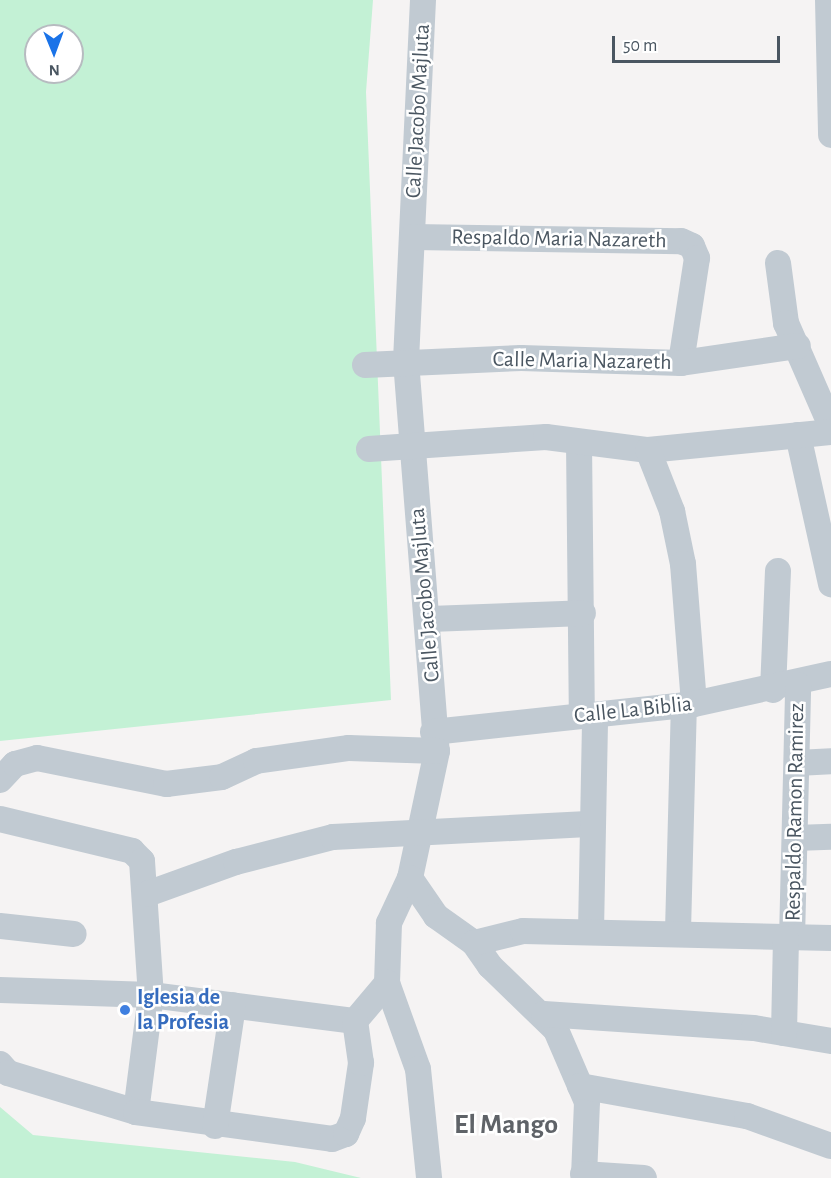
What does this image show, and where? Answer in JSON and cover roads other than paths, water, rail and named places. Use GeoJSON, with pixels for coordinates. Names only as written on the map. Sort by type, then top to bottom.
{"type":"FeatureCollection","features":[{"type":"Feature","properties":{"kind":"street","name":"Calle Jacobo Majluta"},"geometry":{"type":"LineString","coordinates":[[423,0],[406,361],[430,619],[435,741],[424,828],[410,878],[389,923],[387,984],[418,1070],[429,1178]]}},
{"type":"Feature","properties":{"kind":"street"},"geometry":{"type":"LineString","coordinates":[[828,0],[831,135]]}},
{"type":"Feature","properties":{"kind":"street","name":"Respaldo Maria Nazareth"},"geometry":{"type":"LineString","coordinates":[[412,237],[681,241],[692,246],[697,258],[681,363]]}},
{"type":"Feature","properties":{"kind":"street"},"geometry":{"type":"LineString","coordinates":[[778,264],[786,323],[831,426]]}},
{"type":"Feature","properties":{"kind":"street","name":"Calle Maria Nazareth"},"geometry":{"type":"LineString","coordinates":[[365,365],[406,361],[681,363],[798,346]]}},
{"type":"Feature","properties":{"kind":"street"},"geometry":{"type":"LineString","coordinates":[[369,449],[413,448],[546,436],[648,450],[831,432]]}},
{"type":"Feature","properties":{"kind":"street"},"geometry":{"type":"LineString","coordinates":[[798,435],[831,584]]}},
{"type":"Feature","properties":{"kind":"street"},"geometry":{"type":"LineString","coordinates":[[579,441],[583,613],[593,824],[591,931]]}},
{"type":"Feature","properties":{"kind":"street"},"geometry":{"type":"LineString","coordinates":[[648,450],[672,511],[683,564],[689,705],[678,931]]}},
{"type":"Feature","properties":{"kind":"street"},"geometry":{"type":"LineString","coordinates":[[773,690],[778,571]]}},
{"type":"Feature","properties":{"kind":"street"},"geometry":{"type":"LineString","coordinates":[[430,619],[583,613]]}},
{"type":"Feature","properties":{"kind":"street","name":"Calle La Biblia"},"geometry":{"type":"LineString","coordinates":[[0,780],[15,764],[37,758],[165,784],[222,777],[256,761],[349,748],[435,741],[588,715],[689,705],[798,685],[831,674]]}},
{"type":"Feature","properties":{"kind":"street","name":"Respaldo Ramon Ramirez"},"geometry":{"type":"LineString","coordinates":[[784,1033],[795,838],[798,685]]}},
{"type":"Feature","properties":{"kind":"street"},"geometry":{"type":"LineString","coordinates":[[797,763],[831,761]]}},
{"type":"Feature","properties":{"kind":"street"},"geometry":{"type":"LineString","coordinates":[[0,819],[132,851],[142,861],[147,894],[151,995],[136,1112]]}},
{"type":"Feature","properties":{"kind":"street"},"geometry":{"type":"LineString","coordinates":[[147,894],[236,862],[333,837],[424,828],[593,824]]}},
{"type":"Feature","properties":{"kind":"street"},"geometry":{"type":"LineString","coordinates":[[795,838],[831,837]]}},
{"type":"Feature","properties":{"kind":"street"},"geometry":{"type":"LineString","coordinates":[[410,878],[436,916],[474,943],[490,966],[544,1014],[556,1030],[587,1102],[584,1176],[644,1178]]}},
{"type":"Feature","properties":{"kind":"street"},"geometry":{"type":"LineString","coordinates":[[0,926],[74,934]]}},
{"type":"Feature","properties":{"kind":"street"},"geometry":{"type":"LineString","coordinates":[[474,943],[523,931],[678,931],[789,939],[831,938]]}},
{"type":"Feature","properties":{"kind":"street"},"geometry":{"type":"LineString","coordinates":[[0,1064],[8,1072],[136,1112],[214,1126],[332,1139],[346,1134],[361,1063],[355,1021],[387,984]]}},
{"type":"Feature","properties":{"kind":"street"},"geometry":{"type":"LineString","coordinates":[[0,990],[151,995],[355,1021]]}},
{"type":"Feature","properties":{"kind":"street"},"geometry":{"type":"LineString","coordinates":[[214,1126],[233,1005]]}},
{"type":"Feature","properties":{"kind":"street"},"geometry":{"type":"LineString","coordinates":[[544,1014],[784,1033],[831,1041]]}},
{"type":"Feature","properties":{"kind":"street"},"geometry":{"type":"LineString","coordinates":[[580,1086],[747,1116],[831,1146]]}},
{"type":"Feature","properties":{"kind":"place","name":"Iglesia de la Profesia"},"geometry":{"type":"Point","coordinates":[125,1010]}},
{"type":"Feature","properties":{"kind":"district","name":"El Mango"},"geometry":{"type":"Point","coordinates":[506,1125]}}]}
